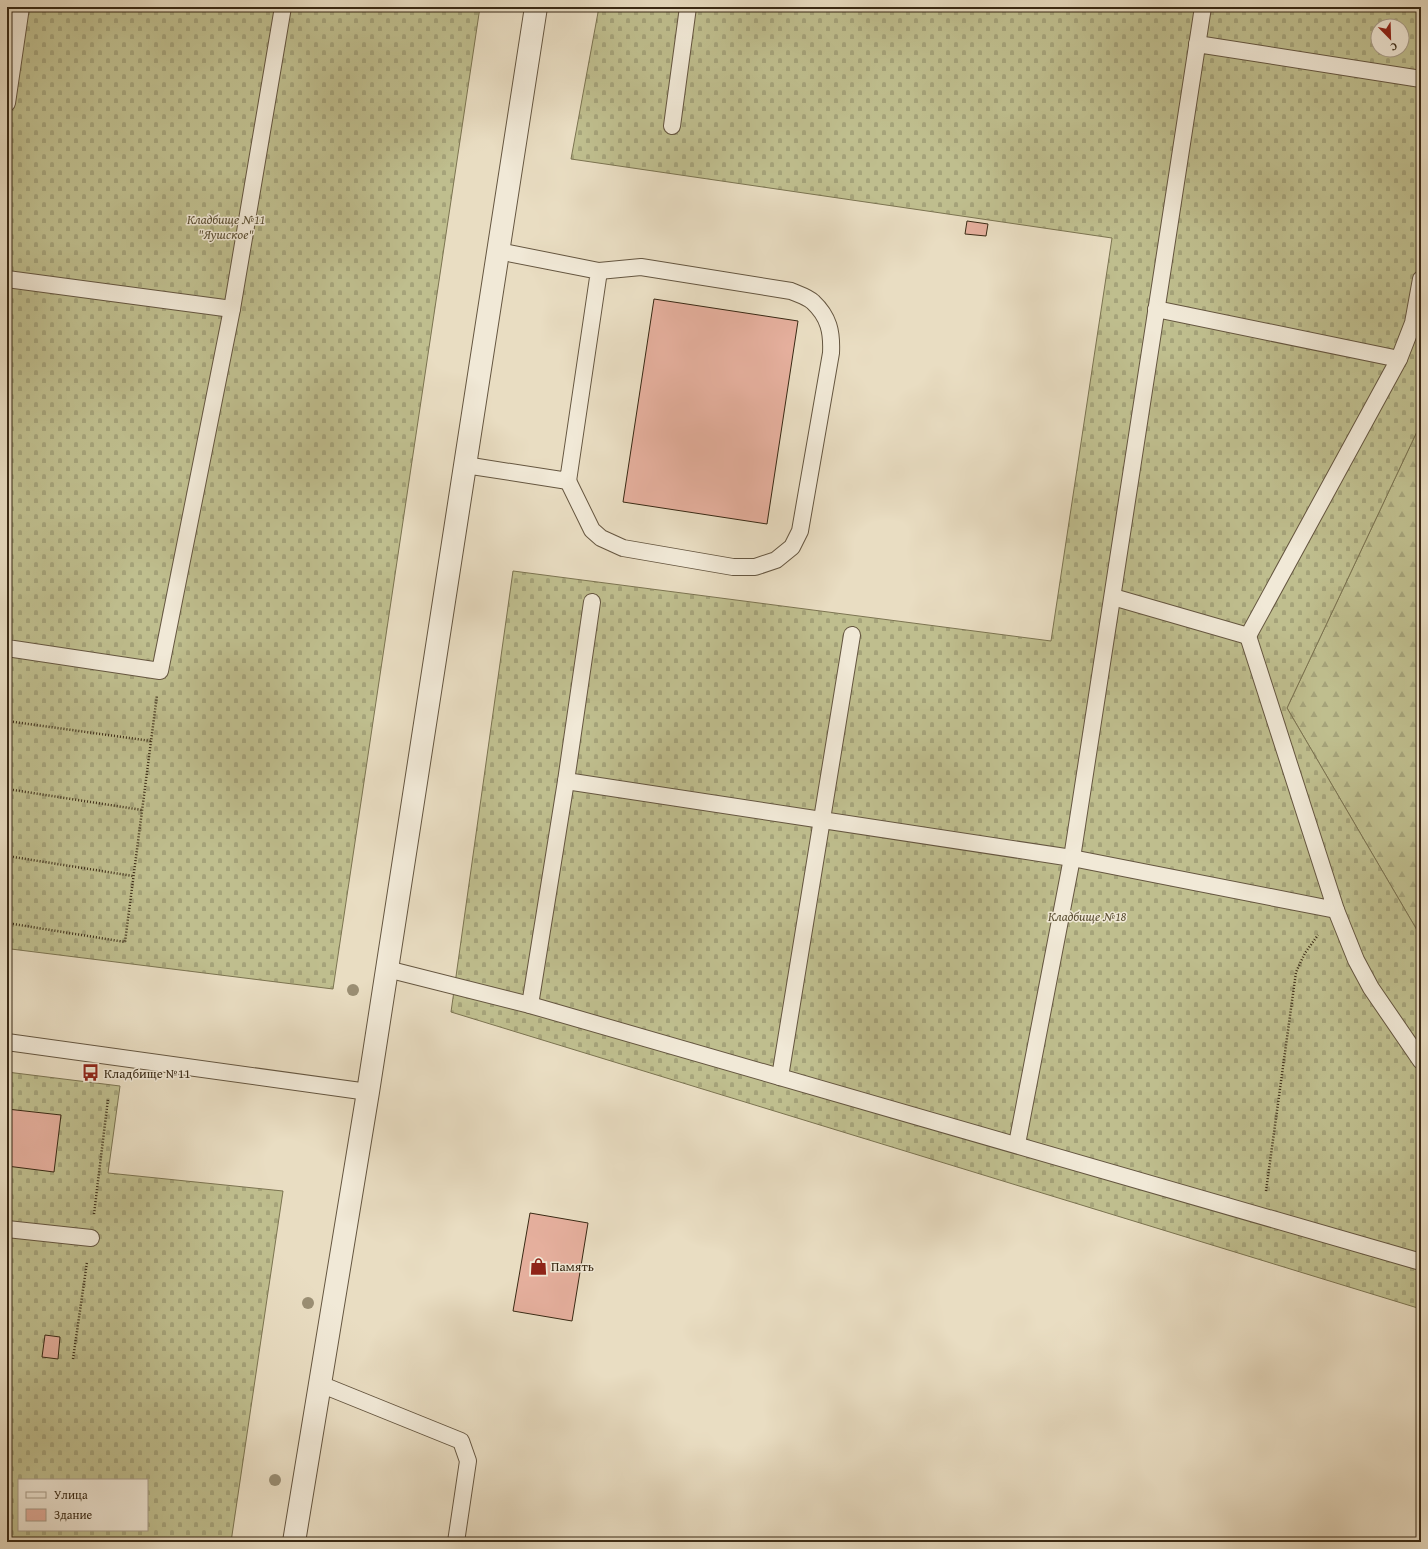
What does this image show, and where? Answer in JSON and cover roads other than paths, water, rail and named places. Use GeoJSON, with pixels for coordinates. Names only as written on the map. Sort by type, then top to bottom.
{"type":"FeatureCollection","features":[{"type":"Feature","properties":{"kind":"street"},"geometry":{"type":"LineString","coordinates":[[294,1542],[368,1092],[536,7]]}},
{"type":"Feature","properties":{"kind":"lane"},"geometry":{"type":"LineString","coordinates":[[7,103],[21,7]]}},
{"type":"Feature","properties":{"kind":"lane"},"geometry":{"type":"LineString","coordinates":[[7,648],[160,671],[232,308],[283,7]]}},
{"type":"Feature","properties":{"kind":"lane"},"geometry":{"type":"LineString","coordinates":[[672,126],[688,7]]}},
{"type":"Feature","properties":{"kind":"lane"},"geometry":{"type":"LineString","coordinates":[[1017,1144],[1072,858],[1203,7]]}},
{"type":"Feature","properties":{"kind":"lane"},"geometry":{"type":"LineString","coordinates":[[1197,44],[1421,79]]}},
{"type":"Feature","properties":{"kind":"lane"},"geometry":{"type":"LineString","coordinates":[[498,252],[599,271],[641,267],[791,291],[813,301],[827,320],[832,336],[831,353],[800,531],[792,547],[776,560],[755,567],[733,567],[616,546],[598,536],[589,526],[568,480],[599,271]]}},
{"type":"Feature","properties":{"kind":"lane"},"geometry":{"type":"LineString","coordinates":[[1421,278],[1413,323],[1399,360],[1248,636],[1336,910],[1356,960],[1371,988],[1421,1061]]}},
{"type":"Feature","properties":{"kind":"lane"},"geometry":{"type":"LineString","coordinates":[[7,279],[232,308]]}},
{"type":"Feature","properties":{"kind":"lane"},"geometry":{"type":"LineString","coordinates":[[1156,309],[1399,360]]}},
{"type":"Feature","properties":{"kind":"lane"},"geometry":{"type":"LineString","coordinates":[[465,465],[568,480]]}},
{"type":"Feature","properties":{"kind":"lane"},"geometry":{"type":"LineString","coordinates":[[1113,597],[1248,636]]}},
{"type":"Feature","properties":{"kind":"lane"},"geometry":{"type":"LineString","coordinates":[[530,1005],[566,781],[592,602]]}},
{"type":"Feature","properties":{"kind":"lane"},"geometry":{"type":"LineString","coordinates":[[780,1077],[852,635]]}},
{"type":"Feature","properties":{"kind":"lane"},"geometry":{"type":"LineString","coordinates":[[566,781],[1072,858],[1336,910]]}},
{"type":"Feature","properties":{"kind":"lane"},"geometry":{"type":"LineString","coordinates":[[387,969],[530,1005],[1017,1144],[1421,1262]]}},
{"type":"Feature","properties":{"kind":"lane"},"geometry":{"type":"LineString","coordinates":[[7,1042],[368,1092]]}},
{"type":"Feature","properties":{"kind":"lane"},"geometry":{"type":"LineString","coordinates":[[7,1229],[91,1238]]}},
{"type":"Feature","properties":{"kind":"lane"},"geometry":{"type":"LineString","coordinates":[[320,1384],[461,1441],[468,1461],[456,1542]]}},
{"type":"Feature","properties":{"kind":"place","name":"Кладбище №11"},"geometry":{"type":"Point","coordinates":[91,1073]}},
{"type":"Feature","properties":{"kind":"place","name":"Память"},"geometry":{"type":"Point","coordinates":[538,1266]}},
{"type":"Feature","properties":{"kind":"park label","name":"Кладбище №11 \"Яушское\""},"geometry":{"type":"Point","coordinates":[226,226]}},
{"type":"Feature","properties":{"kind":"park label","name":"Кладбище №18"},"geometry":{"type":"Point","coordinates":[1087,916]}}]}
